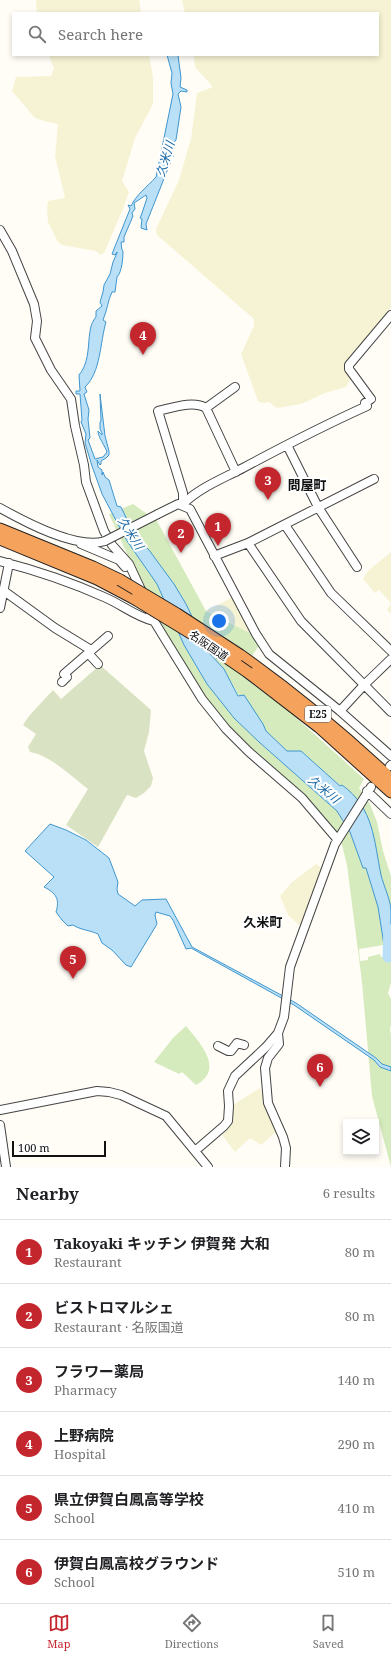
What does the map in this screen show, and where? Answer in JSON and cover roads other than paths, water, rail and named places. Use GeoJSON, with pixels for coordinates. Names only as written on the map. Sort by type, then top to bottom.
{"type":"FeatureCollection","features":[{"type":"Feature","properties":{"kind":"highway"},"geometry":{"type":"LineString","coordinates":[[0,524],[79,558],[93,567]]}},
{"type":"Feature","properties":{"kind":"highway","name":"名阪国道"},"geometry":{"type":"LineString","coordinates":[[0,529],[93,567],[120,580],[177,614],[240,655],[281,685],[325,719],[391,779]]}},
{"type":"Feature","properties":{"kind":"highway","name":"名阪国道"},"geometry":{"type":"LineString","coordinates":[[0,539],[98,579],[194,635],[249,673],[319,727],[391,792]]}},
{"type":"Feature","properties":{"kind":"highway"},"geometry":{"type":"LineString","coordinates":[[0,546],[98,579]]}},
{"type":"Feature","properties":{"kind":"street"},"geometry":{"type":"LineString","coordinates":[[0,230],[12,251],[34,304],[37,321],[35,338],[51,370],[71,399],[86,482],[104,531],[112,545],[129,564],[154,621],[202,699],[226,729],[249,752],[302,798],[338,837]]}},
{"type":"Feature","properties":{"kind":"street"},"geometry":{"type":"LineString","coordinates":[[73,540],[86,543],[105,541],[174,505],[183,504],[192,495],[366,404],[371,399],[348,369],[349,365],[391,315]]}},
{"type":"Feature","properties":{"kind":"street"},"geometry":{"type":"LineString","coordinates":[[206,408],[235,387]]}},
{"type":"Feature","properties":{"kind":"street"},"geometry":{"type":"LineString","coordinates":[[183,504],[183,493],[158,411],[192,405],[201,405],[206,408],[236,472]]}},
{"type":"Feature","properties":{"kind":"street"},"geometry":{"type":"LineString","coordinates":[[287,445],[318,507],[357,567]]}},
{"type":"Feature","properties":{"kind":"street"},"geometry":{"type":"LineString","coordinates":[[214,556],[248,543],[374,479]]}},
{"type":"Feature","properties":{"kind":"street"},"geometry":{"type":"LineString","coordinates":[[183,504],[193,513],[214,556],[256,634],[269,654],[340,711],[391,756]]}},
{"type":"Feature","properties":{"kind":"street"},"geometry":{"type":"LineString","coordinates":[[0,508],[33,525],[119,560],[137,581]]}},
{"type":"Feature","properties":{"kind":"street"},"geometry":{"type":"LineString","coordinates":[[284,525],[331,593],[391,651]]}},
{"type":"Feature","properties":{"kind":"street"},"geometry":{"type":"LineString","coordinates":[[248,543],[301,621],[391,712]]}},
{"type":"Feature","properties":{"kind":"street"},"geometry":{"type":"LineString","coordinates":[[0,561],[74,584],[106,597],[145,619],[154,621]]}},
{"type":"Feature","properties":{"kind":"street"},"geometry":{"type":"LineString","coordinates":[[0,608],[10,563]]}},
{"type":"Feature","properties":{"kind":"street"},"geometry":{"type":"LineString","coordinates":[[4,591],[89,652],[98,664]]}},
{"type":"Feature","properties":{"kind":"street"},"geometry":{"type":"LineString","coordinates":[[62,682],[67,677],[64,674],[108,636]]}},
{"type":"Feature","properties":{"kind":"street"},"geometry":{"type":"LineString","coordinates":[[340,711],[364,685],[391,660]]}},
{"type":"Feature","properties":{"kind":"street"},"geometry":{"type":"LineString","coordinates":[[195,1151],[228,1121],[228,1091],[235,1076],[266,1048],[278,1033],[284,1017],[290,966],[338,837],[368,791],[391,814]]}},
{"type":"Feature","properties":{"kind":"street"},"geometry":{"type":"LineString","coordinates":[[278,1033],[279,1044],[268,1058],[264,1068],[268,1103],[284,1137],[286,1148],[285,1167]]}},
{"type":"Feature","properties":{"kind":"street"},"geometry":{"type":"LineString","coordinates":[[218,1046],[228,1052],[237,1043],[244,1045]]}},
{"type":"Feature","properties":{"kind":"street"},"geometry":{"type":"LineString","coordinates":[[0,1110],[97,1091],[109,1092],[166,1116],[208,1167]]}},
{"type":"Feature","properties":{"kind":"street"},"geometry":{"type":"LineString","coordinates":[[0,1125],[6,1167]]}},
{"type":"Feature","properties":{"kind":"water"},"geometry":{"type":"Polygon","coordinates":[[[167,56],[178,56],[181,78],[180,87],[187,90],[187,92],[181,91],[178,94],[181,107],[176,140],[171,146],[173,157],[168,152],[171,161],[146,224],[147,230],[141,228],[142,219],[140,218],[147,198],[146,195],[134,203],[135,209],[132,213],[133,216],[124,237],[124,242],[121,242],[123,251],[122,265],[117,277],[115,292],[112,292],[103,320],[106,322],[97,365],[90,381],[85,387],[87,392],[84,394],[89,410],[88,419],[90,438],[88,440],[95,459],[103,457],[107,452],[98,431],[102,435],[100,429],[100,394],[109,455],[101,461],[100,465],[97,460],[98,467],[102,470],[102,475],[103,472],[105,477],[109,480],[117,506],[121,507],[135,536],[149,550],[174,584],[186,604],[210,654],[224,669],[238,696],[244,695],[266,731],[287,751],[301,751],[340,786],[342,785],[353,794],[367,815],[391,910],[391,944],[384,945],[378,907],[366,868],[363,868],[350,832],[337,811],[234,718],[207,684],[184,645],[157,584],[127,541],[102,494],[85,443],[86,434],[81,422],[80,394],[76,394],[76,391],[80,391],[79,375],[84,368],[88,352],[92,322],[96,317],[96,311],[102,306],[100,302],[104,285],[110,274],[117,252],[115,255],[112,254],[130,209],[128,205],[131,206],[156,177],[173,94],[171,83],[172,73],[167,56]]]}},
{"type":"Feature","properties":{"kind":"water"},"geometry":{"type":"Polygon","coordinates":[[[50,824],[86,840],[109,858],[118,882],[118,894],[135,906],[142,900],[166,899],[192,947],[296,1003],[376,1058],[382,1064],[391,1067],[391,1071],[380,1067],[374,1060],[294,1005],[191,948],[186,949],[170,916],[156,912],[155,915],[157,924],[131,967],[126,965],[112,950],[102,943],[98,934],[73,925],[68,926],[56,912],[58,903],[56,897],[52,892],[44,887],[54,877],[25,851],[50,824]]]}},
{"type":"Feature","properties":{"kind":"waterway","name":"久米川"},"geometry":{"type":"LineString","coordinates":[[389,930],[388,957],[391,957]]}},
{"type":"Feature","properties":{"kind":"place","name":"上野病院"},"geometry":{"type":"Point","coordinates":[143,355]}},
{"type":"Feature","properties":{"kind":"place","name":"フラワー薬局"},"geometry":{"type":"Point","coordinates":[268,500]}},
{"type":"Feature","properties":{"kind":"place","name":"Takoyaki キッチン 伊賀発 大和"},"geometry":{"type":"Point","coordinates":[218,546]}},
{"type":"Feature","properties":{"kind":"place","name":"ビストロマルシェ"},"geometry":{"type":"Point","coordinates":[181,553]}},
{"type":"Feature","properties":{"kind":"place","name":"県立伊賀白鳳高等学校"},"geometry":{"type":"Point","coordinates":[73,979]}},
{"type":"Feature","properties":{"kind":"place","name":"伊賀白鳳高校グラウンド"},"geometry":{"type":"Point","coordinates":[320,1087]}},
{"type":"Feature","properties":{"kind":"district","name":"問屋町"},"geometry":{"type":"Point","coordinates":[307,485]}},
{"type":"Feature","properties":{"kind":"district","name":"久米町"},"geometry":{"type":"Point","coordinates":[263,922]}}]}
